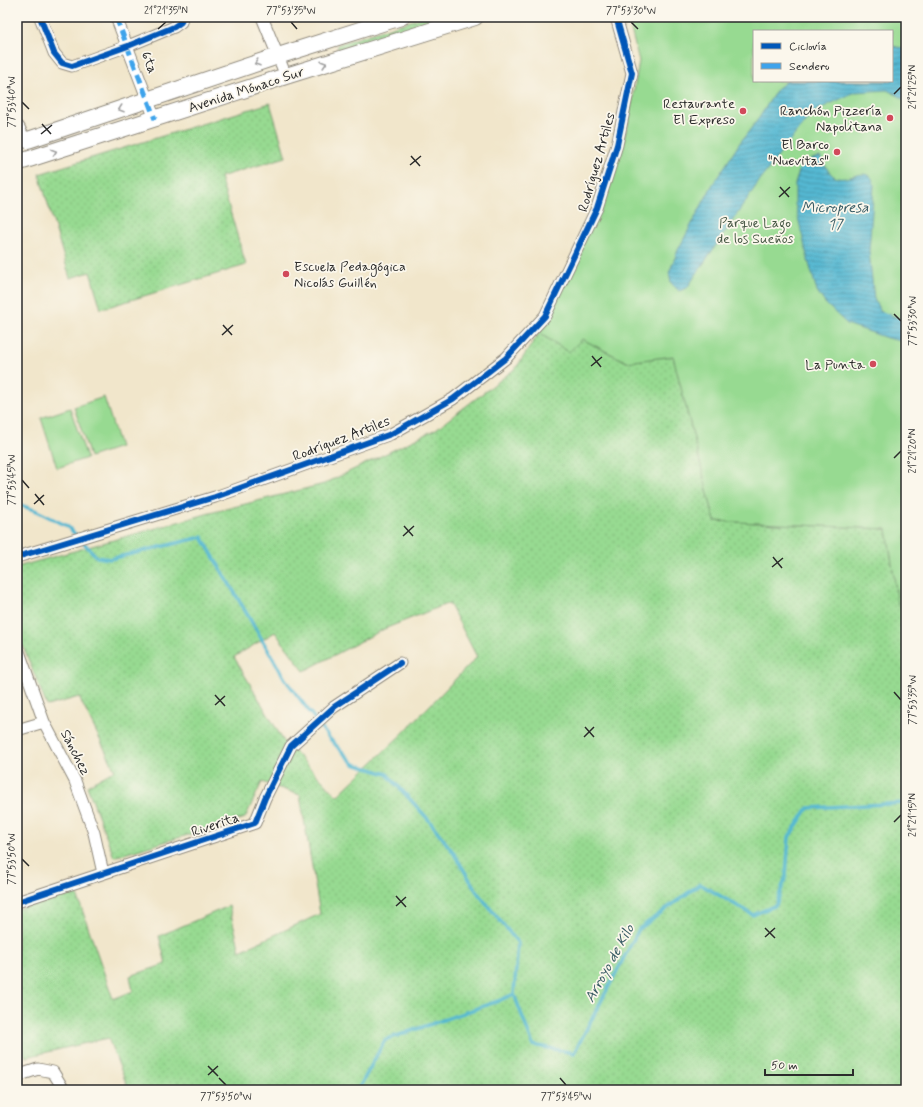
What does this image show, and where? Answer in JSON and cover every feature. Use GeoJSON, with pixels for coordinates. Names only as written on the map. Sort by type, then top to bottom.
{"type":"FeatureCollection","features":[{"type":"Feature","properties":{"kind":"main road","name":"Avenida Mónaco Sur"},"geometry":{"type":"LineString","coordinates":[[18,137],[28,140],[278,56],[401,17]]}},
{"type":"Feature","properties":{"kind":"main road","name":"Avenida Mónaco Sur"},"geometry":{"type":"LineString","coordinates":[[17,163],[475,17]]}},
{"type":"Feature","properties":{"kind":"street"},"geometry":{"type":"LineString","coordinates":[[40,17],[54,53],[62,63],[72,66],[128,46],[174,27],[181,22],[182,17]]}},
{"type":"Feature","properties":{"kind":"street","name":"6ta"},"geometry":{"type":"LineString","coordinates":[[116,17],[155,119]]}},
{"type":"Feature","properties":{"kind":"street"},"geometry":{"type":"LineString","coordinates":[[262,17],[286,76]]}},
{"type":"Feature","properties":{"kind":"street","name":"Rodríguez Artiles"},"geometry":{"type":"LineString","coordinates":[[17,557],[215,496],[390,434],[453,399],[506,358],[545,316],[597,208],[616,145],[632,73],[616,17]]}},
{"type":"Feature","properties":{"kind":"street","name":"Sánchez"},"geometry":{"type":"LineString","coordinates":[[17,646],[44,722],[76,781],[94,832],[103,873]]}},
{"type":"Feature","properties":{"kind":"street","name":"Riverita"},"geometry":{"type":"LineString","coordinates":[[17,902],[255,824],[265,798],[291,746],[334,708],[400,663]]}},
{"type":"Feature","properties":{"kind":"street"},"geometry":{"type":"LineString","coordinates":[[17,730],[44,722]]}},
{"type":"Feature","properties":{"kind":"street"},"geometry":{"type":"LineString","coordinates":[[17,1076],[38,1069],[53,1072],[64,1090]]}},
{"type":"Feature","properties":{"kind":"green space"},"geometry":{"type":"Polygon","coordinates":[[[423,17],[451,17],[342,50],[337,48],[339,44],[423,17]]]}},
{"type":"Feature","properties":{"kind":"green space","name":"Parque Lago de los Sueños"},"geometry":{"type":"Polygon","coordinates":[[[626,17],[906,17],[906,613],[898,604],[887,529],[715,521],[673,356],[627,362],[582,339],[569,352],[539,333],[611,183],[628,124],[639,61],[630,26],[626,17]]]}},
{"type":"Feature","properties":{"kind":"green space"},"geometry":{"type":"Polygon","coordinates":[[[270,103],[286,157],[220,177],[246,265],[101,309],[90,272],[70,278],[39,174],[270,103]]]}},
{"type":"Feature","properties":{"kind":"green space"},"geometry":{"type":"Polygon","coordinates":[[[539,333],[569,352],[582,339],[627,362],[673,356],[715,521],[887,529],[898,604],[906,613],[906,1090],[129,1090],[108,1038],[26,1057],[17,1036],[17,909],[76,892],[113,999],[133,991],[130,976],[166,964],[159,936],[229,906],[240,951],[320,914],[300,795],[262,782],[245,818],[114,857],[87,786],[115,770],[79,697],[47,706],[17,631],[17,567],[210,513],[324,484],[436,429],[516,368],[539,333]],[[449,603],[384,629],[304,671],[275,632],[234,657],[283,740],[337,796],[402,734],[477,657],[449,603]]]}},
{"type":"Feature","properties":{"kind":"green space"},"geometry":{"type":"Polygon","coordinates":[[[104,397],[120,447],[90,457],[74,407],[104,397]]]}},
{"type":"Feature","properties":{"kind":"green space"},"geometry":{"type":"Polygon","coordinates":[[[70,408],[87,458],[57,468],[41,418],[70,408]]]}},
{"type":"Feature","properties":{"kind":"water"},"geometry":{"type":"Polygon","coordinates":[[[893,46],[906,49],[906,103],[899,96],[887,90],[855,92],[815,111],[802,125],[760,180],[687,288],[679,291],[671,283],[669,273],[678,250],[713,184],[739,144],[759,118],[777,89],[786,82],[893,82],[893,46]]]}},
{"type":"Feature","properties":{"kind":"water","name":"Micropresa 17"},"geometry":{"type":"Polygon","coordinates":[[[820,157],[828,170],[835,177],[846,178],[863,174],[872,178],[874,185],[869,251],[874,299],[880,311],[906,321],[906,342],[887,338],[847,324],[825,303],[817,291],[795,204],[795,184],[800,168],[812,159],[820,157]]]}},
{"type":"Feature","properties":{"kind":"waterway"},"geometry":{"type":"LineString","coordinates":[[17,504],[37,511],[67,526],[77,536]]}},
{"type":"Feature","properties":{"kind":"waterway"},"geometry":{"type":"LineString","coordinates":[[81,540],[97,557],[110,559],[202,537],[285,679],[329,738],[354,764],[387,774],[428,819],[453,852],[477,892],[518,943],[514,994]]}},
{"type":"Feature","properties":{"kind":"waterway","name":"Arroyo de Kilo"},"geometry":{"type":"LineString","coordinates":[[358,1090],[385,1040],[498,1001],[514,994],[533,1045],[574,1053],[639,929],[700,884],[753,915],[776,905],[786,876],[789,837],[808,808],[906,803]]}},
{"type":"Feature","properties":{"kind":"marked path"},"geometry":{"type":"LineString","coordinates":[[116,17],[155,119]]}},
{"type":"Feature","properties":{"kind":"cycle path"},"geometry":{"type":"LineString","coordinates":[[40,17],[54,53],[62,63],[72,66],[128,46],[174,27],[181,22],[182,17]]}},
{"type":"Feature","properties":{"kind":"cycle path"},"geometry":{"type":"LineString","coordinates":[[17,557],[215,497],[391,434],[453,399],[506,358],[545,316],[597,208],[617,145],[632,73],[616,17]]}},
{"type":"Feature","properties":{"kind":"cycle path"},"geometry":{"type":"LineString","coordinates":[[17,902],[255,823],[265,798],[291,746],[334,707],[400,663]]}},
{"type":"Feature","properties":{"kind":"place","name":"Restaurante El Expreso"},"geometry":{"type":"Point","coordinates":[743,111]}},
{"type":"Feature","properties":{"kind":"place","name":"Ranchón Pizzería Napolitana"},"geometry":{"type":"Point","coordinates":[890,118]}},
{"type":"Feature","properties":{"kind":"place","name":"El Barco \"Nuevitas\""},"geometry":{"type":"Point","coordinates":[837,152]}},
{"type":"Feature","properties":{"kind":"place","name":"Escuela Pedagógica Nicolás Guillén"},"geometry":{"type":"Point","coordinates":[286,274]}},
{"type":"Feature","properties":{"kind":"place","name":"La Punta"},"geometry":{"type":"Point","coordinates":[873,364]}}]}
